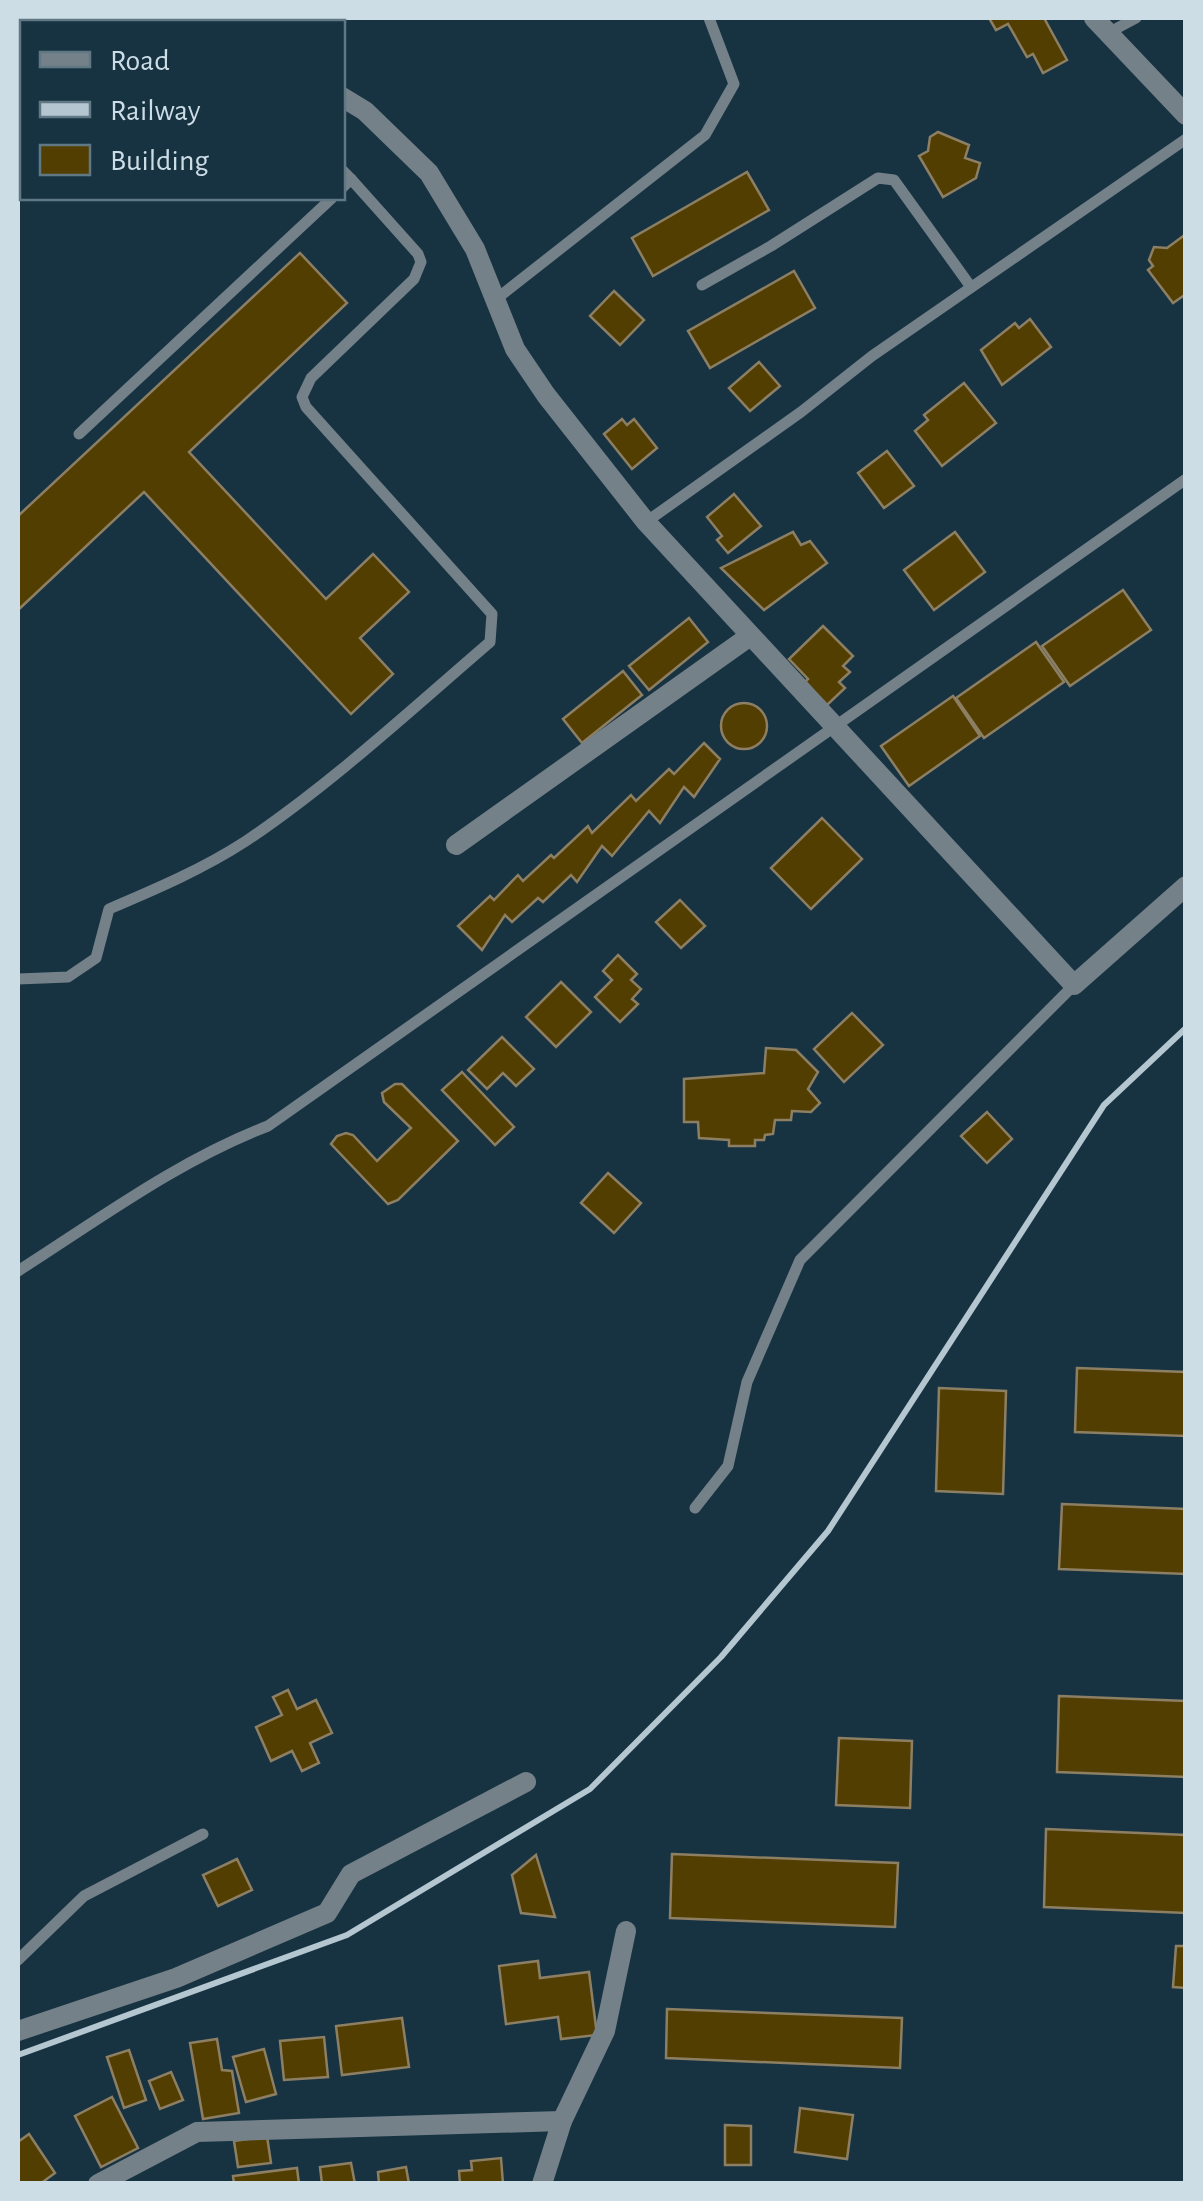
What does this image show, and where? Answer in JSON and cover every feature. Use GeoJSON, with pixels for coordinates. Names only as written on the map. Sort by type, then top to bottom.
{"type":"FeatureCollection","features":[{"type":"Feature","properties":{"kind":"street"},"geometry":{"type":"LineString","coordinates":[[1101,25],[1186,115]]}},
{"type":"Feature","properties":{"kind":"street"},"geometry":{"type":"LineString","coordinates":[[345,99],[366,111],[428,173],[475,248],[515,349],[546,395],[646,522],[1074,985],[1186,886]]}},
{"type":"Feature","properties":{"kind":"street"},"geometry":{"type":"LineString","coordinates":[[456,845],[750,636]]}},
{"type":"Feature","properties":{"kind":"street"},"geometry":{"type":"LineString","coordinates":[[18,2032],[176,1978],[327,1913],[351,1874],[526,1782]]}},
{"type":"Feature","properties":{"kind":"street"},"geometry":{"type":"LineString","coordinates":[[542,2184],[562,2121],[605,2031],[626,1932]]}},
{"type":"Feature","properties":{"kind":"street"},"geometry":{"type":"LineString","coordinates":[[98,2184],[197,2132],[562,2121]]}},
{"type":"Feature","properties":{"kind":"lane"},"geometry":{"type":"LineString","coordinates":[[495,300],[705,134],[734,84],[709,18]]}},
{"type":"Feature","properties":{"kind":"lane"},"geometry":{"type":"LineString","coordinates":[[1101,25],[1136,18]]}},
{"type":"Feature","properties":{"kind":"lane"},"geometry":{"type":"LineString","coordinates":[[646,522],[1186,139]]}},
{"type":"Feature","properties":{"kind":"lane"},"geometry":{"type":"LineString","coordinates":[[702,286],[878,178],[894,180],[972,288]]}},
{"type":"Feature","properties":{"kind":"lane"},"geometry":{"type":"LineString","coordinates":[[18,978],[68,977],[96,958],[109,909],[182,878],[247,840],[369,746],[490,642],[492,614],[306,407],[302,397],[311,378],[414,279],[421,262],[418,254],[345,179]]}},
{"type":"Feature","properties":{"kind":"lane"},"geometry":{"type":"LineString","coordinates":[[79,434],[330,200]]}},
{"type":"Feature","properties":{"kind":"lane"},"geometry":{"type":"LineString","coordinates":[[18,1270],[200,1158],[268,1126],[1186,479]]}},
{"type":"Feature","properties":{"kind":"lane"},"geometry":{"type":"LineString","coordinates":[[696,1508],[728,1466],[747,1382],[800,1260],[1074,985]]}},
{"type":"Feature","properties":{"kind":"lane"},"geometry":{"type":"LineString","coordinates":[[18,1960],[84,1896],[203,1834]]}},
{"type":"Feature","properties":{"kind":"building"},"geometry":{"type":"Polygon","coordinates":[[[989,18],[1044,18],[1067,60],[1043,73],[1033,54],[1027,57],[1008,24],[996,30],[989,18]]]}},
{"type":"Feature","properties":{"kind":"building"},"geometry":{"type":"Polygon","coordinates":[[[938,132],[969,145],[965,158],[980,163],[976,178],[943,197],[919,156],[928,151],[930,137],[938,132]]]}},
{"type":"Feature","properties":{"kind":"building"},"geometry":{"type":"Polygon","coordinates":[[[747,172],[769,210],[653,276],[632,238],[747,172]]]}},
{"type":"Feature","properties":{"kind":"building"},"geometry":{"type":"Polygon","coordinates":[[[1186,234],[1186,294],[1173,303],[1148,270],[1153,266],[1149,260],[1154,247],[1167,248],[1186,234]]]}},
{"type":"Feature","properties":{"kind":"building"},"geometry":{"type":"Polygon","coordinates":[[[300,253],[347,303],[189,452],[326,599],[373,554],[409,592],[360,638],[393,674],[351,714],[144,492],[18,610],[18,516],[300,253]]]}},
{"type":"Feature","properties":{"kind":"building"},"geometry":{"type":"Polygon","coordinates":[[[794,271],[815,308],[710,368],[688,331],[794,271]]]}},
{"type":"Feature","properties":{"kind":"building"},"geometry":{"type":"Polygon","coordinates":[[[614,291],[644,320],[620,345],[590,316],[614,291]]]}},
{"type":"Feature","properties":{"kind":"building"},"geometry":{"type":"Polygon","coordinates":[[[1030,319],[1051,347],[1002,385],[981,350],[1015,323],[1019,328],[1030,319]]]}},
{"type":"Feature","properties":{"kind":"building"},"geometry":{"type":"Polygon","coordinates":[[[759,362],[780,386],[750,411],[729,388],[759,362]]]}},
{"type":"Feature","properties":{"kind":"building"},"geometry":{"type":"Polygon","coordinates":[[[964,383],[996,423],[942,466],[915,431],[928,420],[924,415],[964,383]]]}},
{"type":"Feature","properties":{"kind":"building"},"geometry":{"type":"Polygon","coordinates":[[[622,419],[627,425],[634,419],[657,448],[632,469],[604,434],[622,419]]]}},
{"type":"Feature","properties":{"kind":"building"},"geometry":{"type":"Polygon","coordinates":[[[887,451],[914,486],[884,508],[858,473],[887,451]]]}},
{"type":"Feature","properties":{"kind":"building"},"geometry":{"type":"Polygon","coordinates":[[[734,494],[761,526],[728,553],[717,540],[722,536],[707,517],[734,494]]]}},
{"type":"Feature","properties":{"kind":"building"},"geometry":{"type":"Polygon","coordinates":[[[793,532],[801,545],[810,541],[827,563],[764,610],[721,568],[793,532]]]}},
{"type":"Feature","properties":{"kind":"building"},"geometry":{"type":"Polygon","coordinates":[[[955,532],[985,572],[934,610],[904,570],[955,532]]]}},
{"type":"Feature","properties":{"kind":"building"},"geometry":{"type":"Polygon","coordinates":[[[1123,590],[1151,630],[1070,686],[1042,646],[1123,590]]]}},
{"type":"Feature","properties":{"kind":"building"},"geometry":{"type":"Polygon","coordinates":[[[689,618],[708,642],[649,690],[629,666],[689,618]]]}},
{"type":"Feature","properties":{"kind":"building"},"geometry":{"type":"Polygon","coordinates":[[[823,626],[853,656],[843,666],[850,672],[839,682],[845,688],[827,705],[789,659],[823,626]]]}},
{"type":"Feature","properties":{"kind":"building"},"geometry":{"type":"Polygon","coordinates":[[[1036,642],[1064,682],[984,738],[956,698],[1036,642]]]}},
{"type":"Feature","properties":{"kind":"building"},"geometry":{"type":"Polygon","coordinates":[[[623,671],[642,695],[582,743],[563,719],[623,671]]]}},
{"type":"Feature","properties":{"kind":"building"},"geometry":{"type":"Polygon","coordinates":[[[953,696],[980,736],[909,786],[881,746],[953,696]]]}},
{"type":"Feature","properties":{"kind":"building"},"geometry":{"type":"Polygon","coordinates":[[[744,703],[760,710],[767,726],[760,742],[744,749],[728,742],[721,726],[728,710],[744,703]]]}},
{"type":"Feature","properties":{"kind":"building"},"geometry":{"type":"Polygon","coordinates":[[[704,743],[720,759],[694,797],[684,787],[660,823],[649,811],[612,856],[602,846],[577,882],[571,875],[543,902],[538,898],[512,922],[505,915],[482,950],[458,926],[490,896],[494,900],[518,875],[523,881],[551,855],[554,858],[588,826],[592,833],[631,795],[636,801],[669,769],[674,774],[704,743]]]}},
{"type":"Feature","properties":{"kind":"building"},"geometry":{"type":"Polygon","coordinates":[[[822,818],[862,859],[811,909],[771,868],[822,818]]]}},
{"type":"Feature","properties":{"kind":"building"},"geometry":{"type":"Polygon","coordinates":[[[680,900],[705,926],[681,948],[656,922],[680,900]]]}},
{"type":"Feature","properties":{"kind":"building"},"geometry":{"type":"Polygon","coordinates":[[[618,955],[637,974],[631,980],[641,989],[632,999],[638,1004],[620,1022],[595,997],[612,980],[603,971],[618,955]]]}},
{"type":"Feature","properties":{"kind":"building"},"geometry":{"type":"Polygon","coordinates":[[[561,982],[591,1012],[556,1047],[526,1017],[561,982]]]}},
{"type":"Feature","properties":{"kind":"building"},"geometry":{"type":"Polygon","coordinates":[[[852,1013],[883,1045],[844,1082],[814,1049],[852,1013]]]}},
{"type":"Feature","properties":{"kind":"building"},"geometry":{"type":"Polygon","coordinates":[[[502,1037],[534,1069],[516,1086],[503,1073],[487,1089],[468,1070],[502,1037]]]}},
{"type":"Feature","properties":{"kind":"building"},"geometry":{"type":"Polygon","coordinates":[[[766,1048],[796,1050],[818,1072],[808,1089],[820,1103],[811,1112],[792,1111],[791,1120],[775,1120],[773,1134],[755,1140],[755,1146],[729,1146],[729,1140],[699,1138],[698,1122],[684,1122],[684,1079],[764,1073],[766,1048]]]}},
{"type":"Feature","properties":{"kind":"building"},"geometry":{"type":"Polygon","coordinates":[[[462,1072],[514,1127],[495,1145],[442,1090],[462,1072]]]}},
{"type":"Feature","properties":{"kind":"building"},"geometry":{"type":"Polygon","coordinates":[[[402,1084],[458,1141],[398,1200],[388,1204],[331,1144],[337,1136],[353,1135],[377,1161],[411,1128],[384,1102],[382,1093],[402,1084]]]}},
{"type":"Feature","properties":{"kind":"building"},"geometry":{"type":"Polygon","coordinates":[[[987,1112],[1012,1139],[987,1163],[961,1136],[987,1112]]]}},
{"type":"Feature","properties":{"kind":"building"},"geometry":{"type":"Polygon","coordinates":[[[608,1173],[641,1203],[614,1233],[581,1203],[608,1173]]]}},
{"type":"Feature","properties":{"kind":"building"},"geometry":{"type":"Polygon","coordinates":[[[1077,1368],[1186,1372],[1186,1436],[1075,1432],[1077,1368]]]}},
{"type":"Feature","properties":{"kind":"building"},"geometry":{"type":"Polygon","coordinates":[[[939,1388],[1006,1391],[1003,1494],[936,1491],[939,1388]]]}},
{"type":"Feature","properties":{"kind":"building"},"geometry":{"type":"Polygon","coordinates":[[[1062,1504],[1186,1509],[1186,1574],[1059,1569],[1062,1504]]]}},
{"type":"Feature","properties":{"kind":"building"},"geometry":{"type":"Polygon","coordinates":[[[288,1690],[297,1709],[316,1700],[332,1733],[310,1743],[319,1763],[302,1771],[292,1751],[271,1761],[256,1727],[282,1715],[273,1697],[288,1690]]]}},
{"type":"Feature","properties":{"kind":"building"},"geometry":{"type":"Polygon","coordinates":[[[1059,1696],[1186,1701],[1186,1777],[1057,1772],[1059,1696]]]}},
{"type":"Feature","properties":{"kind":"building"},"geometry":{"type":"Polygon","coordinates":[[[839,1738],[912,1741],[910,1808],[836,1805],[839,1738]]]}},
{"type":"Feature","properties":{"kind":"building"},"geometry":{"type":"Polygon","coordinates":[[[1046,1829],[1186,1835],[1186,1913],[1044,1907],[1046,1829]]]}},
{"type":"Feature","properties":{"kind":"building"},"geometry":{"type":"Polygon","coordinates":[[[672,1854],[898,1863],[895,1927],[670,1918],[672,1854]]]}},
{"type":"Feature","properties":{"kind":"building"},"geometry":{"type":"Polygon","coordinates":[[[536,1855],[555,1917],[521,1913],[512,1875],[536,1855]]]}},
{"type":"Feature","properties":{"kind":"building"},"geometry":{"type":"Polygon","coordinates":[[[237,1859],[252,1890],[218,1906],[203,1875],[237,1859]]]}},
{"type":"Feature","properties":{"kind":"building"},"geometry":{"type":"Polygon","coordinates":[[[1176,1946],[1186,1946],[1186,1988],[1173,1987],[1176,1946]]]}},
{"type":"Feature","properties":{"kind":"building"},"geometry":{"type":"Polygon","coordinates":[[[538,1961],[540,1978],[589,1972],[597,2035],[561,2039],[558,2017],[506,2024],[499,1966],[538,1961]]]}},
{"type":"Feature","properties":{"kind":"building"},"geometry":{"type":"Polygon","coordinates":[[[667,2009],[902,2018],[900,2068],[666,2058],[667,2009]]]}},
{"type":"Feature","properties":{"kind":"building"},"geometry":{"type":"Polygon","coordinates":[[[402,2018],[409,2067],[342,2075],[336,2026],[402,2018]]]}},
{"type":"Feature","properties":{"kind":"building"},"geometry":{"type":"Polygon","coordinates":[[[324,2037],[328,2077],[284,2080],[280,2041],[324,2037]]]}},
{"type":"Feature","properties":{"kind":"building"},"geometry":{"type":"Polygon","coordinates":[[[217,2039],[222,2070],[232,2071],[239,2113],[203,2119],[190,2043],[217,2039]]]}},
{"type":"Feature","properties":{"kind":"building"},"geometry":{"type":"Polygon","coordinates":[[[264,2049],[276,2094],[246,2102],[233,2057],[264,2049]]]}},
{"type":"Feature","properties":{"kind":"building"},"geometry":{"type":"Polygon","coordinates":[[[129,2050],[146,2100],[124,2108],[107,2057],[129,2050]]]}},
{"type":"Feature","properties":{"kind":"building"},"geometry":{"type":"Polygon","coordinates":[[[171,2072],[183,2100],[160,2109],[149,2081],[171,2072]]]}},
{"type":"Feature","properties":{"kind":"building"},"geometry":{"type":"Polygon","coordinates":[[[112,2097],[138,2148],[101,2167],[75,2116],[112,2097]]]}},
{"type":"Feature","properties":{"kind":"building"},"geometry":{"type":"Polygon","coordinates":[[[800,2108],[853,2115],[847,2159],[795,2152],[800,2108]]]}},
{"type":"Feature","properties":{"kind":"building"},"geometry":{"type":"Polygon","coordinates":[[[725,2125],[751,2126],[751,2165],[725,2165],[725,2125]]]}},
{"type":"Feature","properties":{"kind":"building"},"geometry":{"type":"Polygon","coordinates":[[[29,2134],[55,2173],[40,2184],[18,2184],[18,2142],[29,2134]]]}},
{"type":"Feature","properties":{"kind":"building"},"geometry":{"type":"Polygon","coordinates":[[[267,2136],[271,2163],[238,2167],[234,2141],[267,2136]]]}},
{"type":"Feature","properties":{"kind":"building"},"geometry":{"type":"Polygon","coordinates":[[[501,2158],[503,2184],[460,2184],[459,2171],[472,2170],[471,2161],[501,2158]]]}},
{"type":"Feature","properties":{"kind":"building"},"geometry":{"type":"Polygon","coordinates":[[[351,2163],[355,2184],[322,2184],[320,2167],[351,2163]]]}},
{"type":"Feature","properties":{"kind":"building"},"geometry":{"type":"Polygon","coordinates":[[[406,2167],[409,2184],[379,2184],[378,2172],[406,2167]]]}},
{"type":"Feature","properties":{"kind":"building"},"geometry":{"type":"Polygon","coordinates":[[[297,2168],[299,2184],[234,2184],[233,2176],[297,2168]]]}},
{"type":"Feature","properties":{"kind":"railway"},"geometry":{"type":"LineString","coordinates":[[18,2055],[347,1935],[590,1789],[721,1657],[828,1531],[1104,1105],[1186,1028]]}}]}
